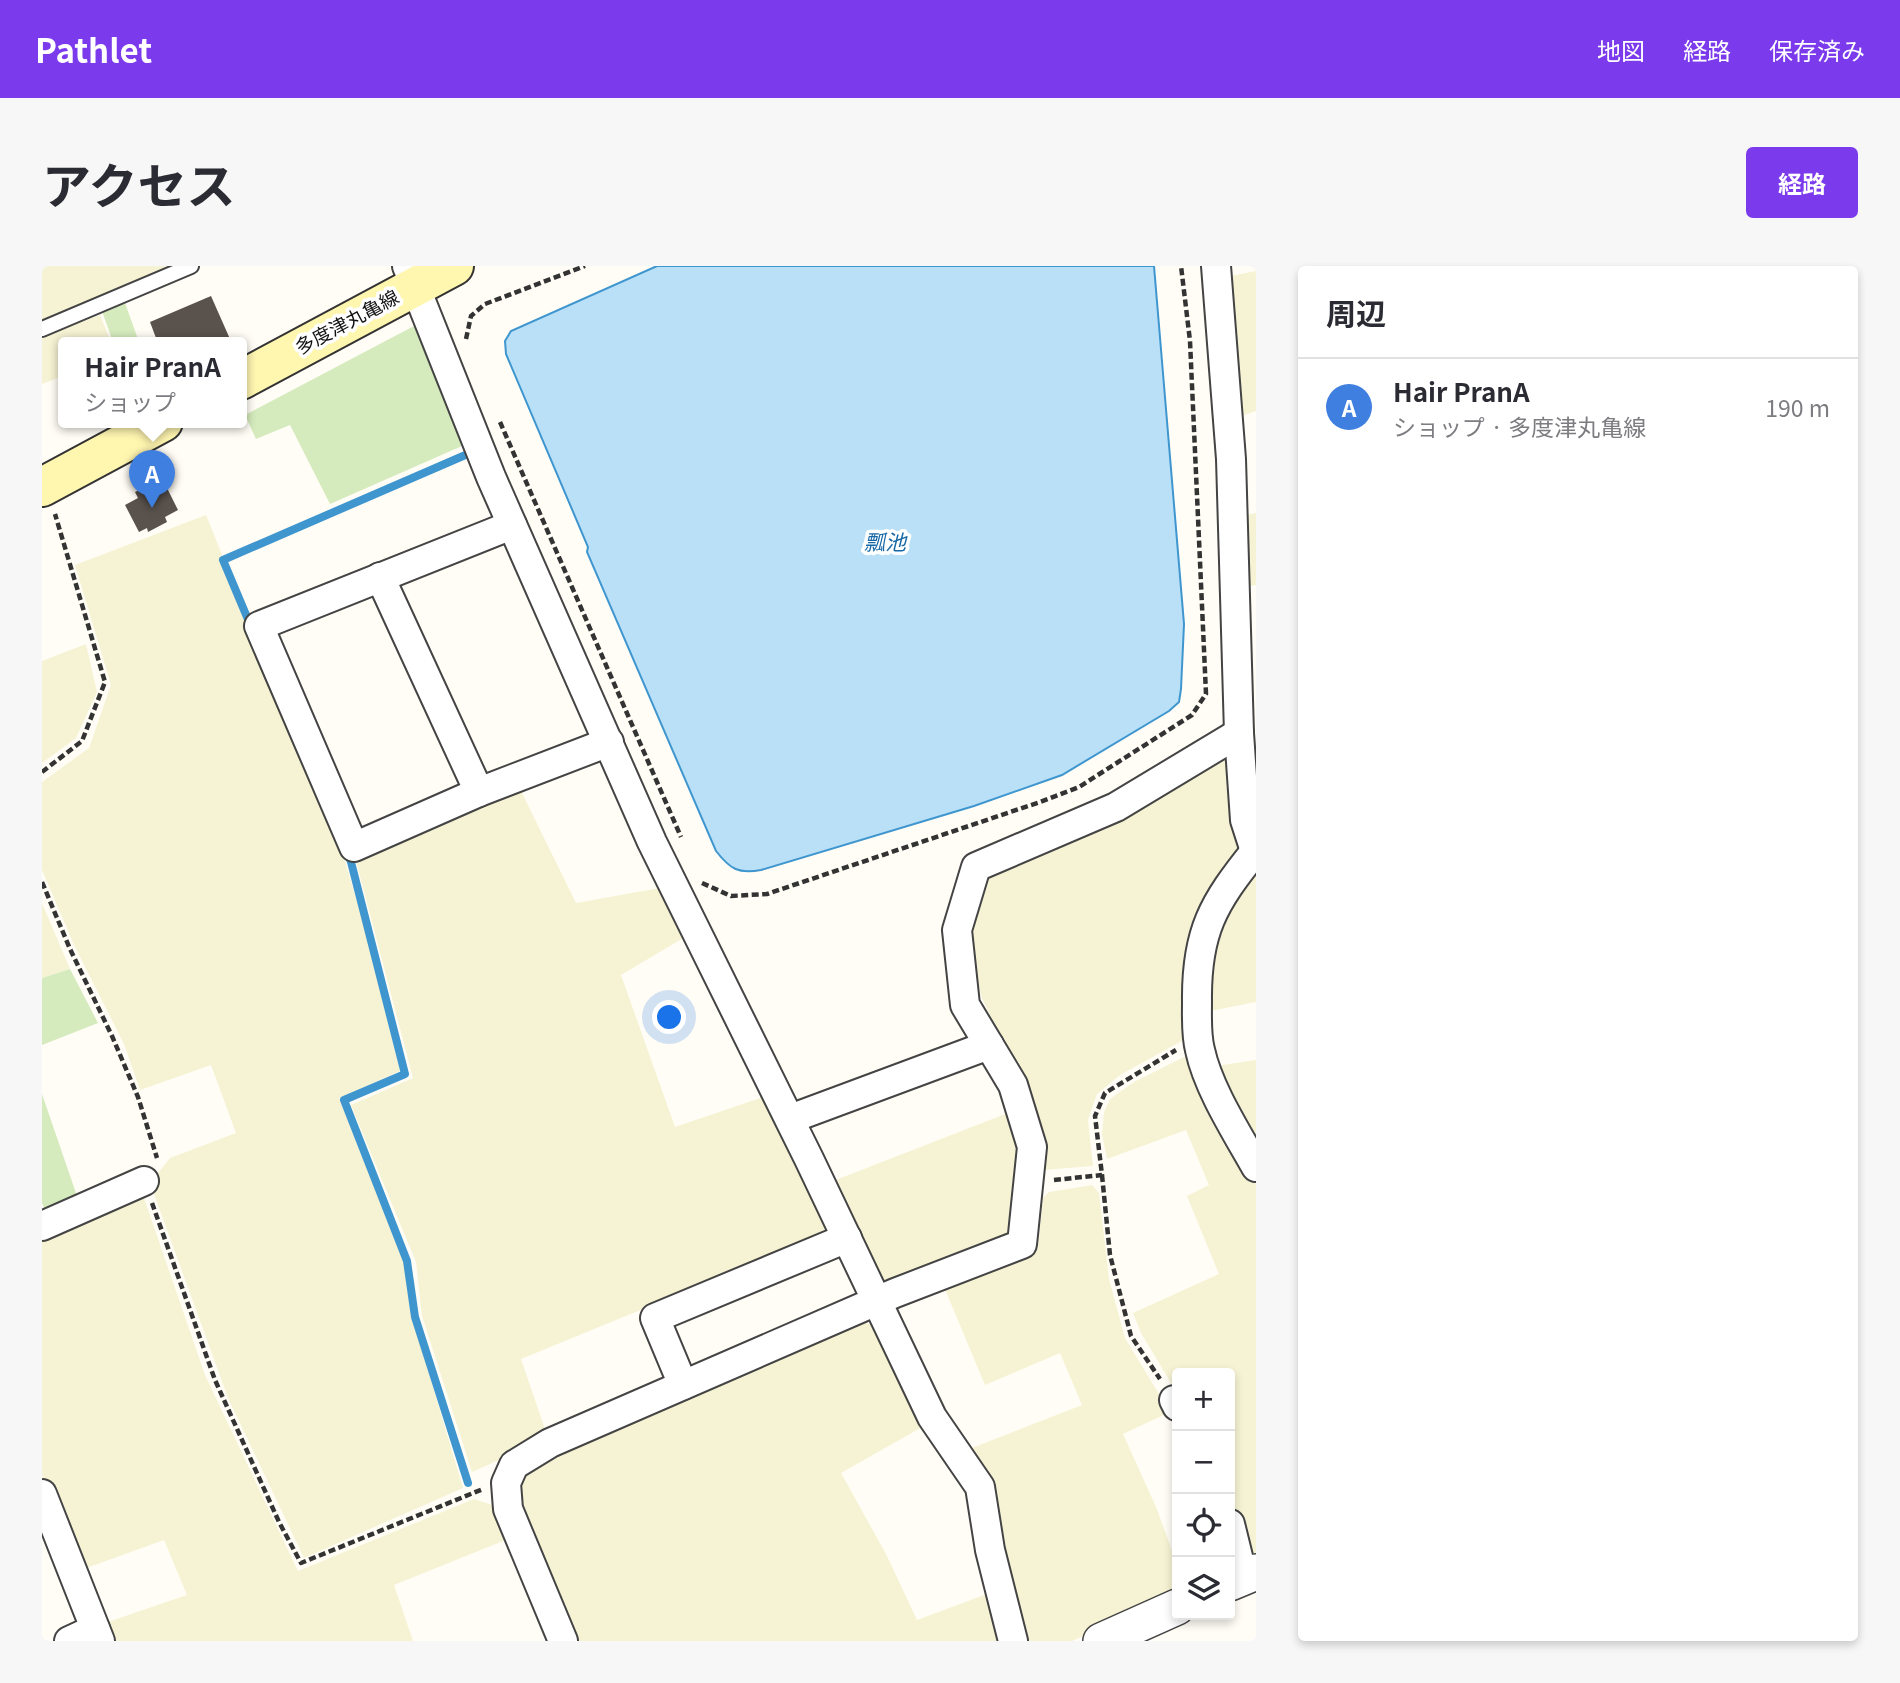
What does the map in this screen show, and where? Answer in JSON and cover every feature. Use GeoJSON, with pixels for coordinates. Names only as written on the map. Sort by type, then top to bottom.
{"type":"FeatureCollection","features":[{"type":"Feature","properties":{"kind":"main road","name":"多度津丸亀線"},"geometry":{"type":"LineString","coordinates":[[247,376],[411,276],[454,266]]}},
{"type":"Feature","properties":{"kind":"main road"},"geometry":{"type":"LineString","coordinates":[[44,487],[152,428]]}},
{"type":"Feature","properties":{"kind":"street"},"geometry":{"type":"LineString","coordinates":[[1216,266],[1231,459],[1239,733],[1245,820],[1256,851],[1219,900],[1203,936],[1197,972],[1198,1037],[1200,1052],[1226,1114],[1256,1167]]}},
{"type":"Feature","properties":{"kind":"street"},"geometry":{"type":"LineString","coordinates":[[411,276],[425,305],[491,477],[658,855],[790,1119],[932,1417],[980,1487],[990,1550],[1013,1641]]}},
{"type":"Feature","properties":{"kind":"street"},"geometry":{"type":"LineString","coordinates":[[512,525],[259,626],[354,847],[479,792],[609,742]]}},
{"type":"Feature","properties":{"kind":"street"},"geometry":{"type":"LineString","coordinates":[[380,578],[479,792]]}},
{"type":"Feature","properties":{"kind":"street"},"geometry":{"type":"LineString","coordinates":[[563,1641],[508,1509],[506,1483],[514,1465],[550,1443],[683,1385],[895,1293],[1022,1244],[1032,1147],[1013,1085],[965,1005],[957,930],[976,867],[1116,807],[1239,733]]}},
{"type":"Feature","properties":{"kind":"street"},"geometry":{"type":"LineString","coordinates":[[790,1119],[989,1045]]}},
{"type":"Feature","properties":{"kind":"street"},"geometry":{"type":"LineString","coordinates":[[42,1226],[144,1181]]}},
{"type":"Feature","properties":{"kind":"street"},"geometry":{"type":"LineString","coordinates":[[683,1385],[655,1318],[847,1238]]}},
{"type":"Feature","properties":{"kind":"street"},"geometry":{"type":"LineString","coordinates":[[42,1494],[98,1635],[69,1641]]}},
{"type":"Feature","properties":{"kind":"street"},"geometry":{"type":"LineString","coordinates":[[1235,1545],[1243,1578]]}},
{"type":"Feature","properties":{"kind":"street"},"geometry":{"type":"LineString","coordinates":[[1101,1641],[1172,1609]]}},
{"type":"Feature","properties":{"kind":"lane"},"geometry":{"type":"LineString","coordinates":[[42,330],[191,266]]}},
{"type":"Feature","properties":{"kind":"path"},"geometry":{"type":"LineString","coordinates":[[461,333],[466,344],[471,316],[485,304],[585,266]]}},
{"type":"Feature","properties":{"kind":"path"},"geometry":{"type":"LineString","coordinates":[[697,873],[703,885],[731,896],[766,894],[1079,787],[1192,715],[1206,694],[1190,341],[1181,266]]}},
{"type":"Feature","properties":{"kind":"path"},"geometry":{"type":"LineString","coordinates":[[499,419],[686,847]]}},
{"type":"Feature","properties":{"kind":"path"},"geometry":{"type":"LineString","coordinates":[[42,772],[82,741],[105,682],[44,487]]}},
{"type":"Feature","properties":{"kind":"path"},"geometry":{"type":"LineString","coordinates":[[42,882],[138,1097],[158,1160],[144,1181],[215,1380],[279,1522],[301,1563],[478,1490],[506,1483]]}},
{"type":"Feature","properties":{"kind":"path"},"geometry":{"type":"LineString","coordinates":[[1172,1397],[1131,1336],[1110,1255],[1095,1116],[1105,1093],[1198,1037]]}},
{"type":"Feature","properties":{"kind":"path"},"geometry":{"type":"LineString","coordinates":[[1029,1183],[1102,1175]]}},
{"type":"Feature","properties":{"kind":"shaded area"},"geometry":{"type":"Polygon","coordinates":[[[42,266],[177,266],[42,323],[42,266]]]}},
{"type":"Feature","properties":{"kind":"shaded area"},"geometry":{"type":"Polygon","coordinates":[[[1256,271],[1256,411],[1236,418],[1231,276],[1256,271]]]}},
{"type":"Feature","properties":{"kind":"shaded area"},"geometry":{"type":"Polygon","coordinates":[[[100,315],[109,337],[58,337],[58,378],[42,384],[42,336],[100,315]]]}},
{"type":"Feature","properties":{"kind":"shaded area"},"geometry":{"type":"Polygon","coordinates":[[[1256,513],[1256,585],[1242,587],[1241,516],[1256,513]]]}},
{"type":"Feature","properties":{"kind":"shaded area"},"geometry":{"type":"Polygon","coordinates":[[[206,515],[344,858],[360,912],[400,1071],[339,1098],[405,1266],[410,1310],[463,1488],[304,1558],[228,1398],[150,1183],[170,1158],[236,1133],[211,1065],[140,1090],[124,1044],[74,945],[42,870],[42,782],[89,748],[111,685],[75,565],[206,515]]]}},
{"type":"Feature","properties":{"kind":"shaded area"},"geometry":{"type":"Polygon","coordinates":[[[86,644],[97,692],[76,738],[42,763],[42,661],[86,644]]]}},
{"type":"Feature","properties":{"kind":"shaded area"},"geometry":{"type":"Polygon","coordinates":[[[1225,756],[1239,856],[1189,1037],[1120,1075],[1097,1094],[1088,1120],[1093,1166],[1043,1170],[1030,1100],[981,996],[972,951],[974,892],[991,869],[1225,756]]]}},
{"type":"Feature","properties":{"kind":"shaded area"},"geometry":{"type":"Polygon","coordinates":[[[519,787],[576,903],[660,888],[685,937],[621,975],[675,1127],[766,1096],[833,1231],[521,1359],[548,1438],[472,1472],[422,1316],[416,1262],[351,1105],[413,1078],[356,861],[519,787]]]}},
{"type":"Feature","properties":{"kind":"shaded area"},"geometry":{"type":"Polygon","coordinates":[[[1256,866],[1256,1002],[1205,1012],[1210,932],[1256,866]]]}},
{"type":"Feature","properties":{"kind":"shaded area"},"geometry":{"type":"Polygon","coordinates":[[[42,903],[70,969],[42,978],[42,903]]]}},
{"type":"Feature","properties":{"kind":"shaded area"},"geometry":{"type":"Polygon","coordinates":[[[1194,1052],[1230,1139],[1256,1184],[1256,1558],[1253,1560],[1235,1522],[1235,1368],[1172,1368],[1172,1385],[1141,1333],[1133,1313],[1219,1274],[1187,1196],[1209,1185],[1186,1130],[1107,1159],[1102,1134],[1104,1112],[1110,1099],[1134,1082],[1194,1052]]]}},
{"type":"Feature","properties":{"kind":"shaded area"},"geometry":{"type":"Polygon","coordinates":[[[1256,1060],[1256,1151],[1216,1066],[1256,1060]]]}},
{"type":"Feature","properties":{"kind":"shaded area"},"geometry":{"type":"Polygon","coordinates":[[[1013,1111],[1025,1167],[1017,1228],[1005,1240],[885,1289],[828,1183],[1013,1111]]]}},
{"type":"Feature","properties":{"kind":"shaded area"},"geometry":{"type":"Polygon","coordinates":[[[1092,1185],[1099,1193],[1109,1279],[1125,1338],[1170,1412],[1123,1434],[1172,1550],[1172,1597],[1072,1641],[1027,1641],[967,1450],[1082,1405],[1060,1353],[985,1385],[944,1287],[1038,1247],[1043,1198],[1049,1192],[1092,1185]]]}},
{"type":"Feature","properties":{"kind":"shaded area"},"geometry":{"type":"Polygon","coordinates":[[[143,1195],[205,1375],[298,1571],[474,1499],[495,1506],[508,1539],[394,1585],[413,1641],[108,1641],[102,1624],[187,1595],[164,1540],[81,1570],[42,1475],[42,1231],[143,1195]]]}},
{"type":"Feature","properties":{"kind":"shaded area"},"geometry":{"type":"Polygon","coordinates":[[[852,1320],[874,1325],[924,1426],[841,1473],[886,1554],[917,1620],[987,1594],[1003,1641],[573,1641],[516,1512],[517,1491],[529,1465],[852,1320]]]}},
{"type":"Feature","properties":{"kind":"green space"},"geometry":{"type":"Polygon","coordinates":[[[125,303],[137,337],[111,337],[102,311],[125,303]]]}},
{"type":"Feature","properties":{"kind":"green space"},"geometry":{"type":"Polygon","coordinates":[[[414,326],[462,446],[330,504],[290,425],[256,439],[247,414],[414,326]]]}},
{"type":"Feature","properties":{"kind":"green space"},"geometry":{"type":"Polygon","coordinates":[[[70,969],[98,1023],[42,1045],[42,978],[70,969]]]}},
{"type":"Feature","properties":{"kind":"green space"},"geometry":{"type":"Polygon","coordinates":[[[42,1094],[78,1199],[46,1212],[42,1203],[42,1094]]]}},
{"type":"Feature","properties":{"kind":"water","name":"瓢池"},"geometry":{"type":"Polygon","coordinates":[[[657,266],[1154,266],[1184,624],[1179,702],[1169,711],[1062,775],[974,806],[761,870],[735,869],[726,862],[716,851],[587,552],[588,547],[506,354],[505,341],[511,331],[657,266]]]}},
{"type":"Feature","properties":{"kind":"building"},"geometry":{"type":"Polygon","coordinates":[[[211,296],[229,337],[156,337],[150,322],[211,296]]]}},
{"type":"Feature","properties":{"kind":"building"},"geometry":{"type":"Polygon","coordinates":[[[165,484],[178,510],[165,517],[167,522],[148,532],[147,528],[139,532],[125,505],[138,498],[135,492],[150,485],[153,490],[165,484]]]}},
{"type":"Feature","properties":{"kind":"waterway"},"geometry":{"type":"LineString","coordinates":[[252,629],[223,560],[470,453],[467,446]]}},
{"type":"Feature","properties":{"kind":"waterway"},"geometry":{"type":"LineString","coordinates":[[346,850],[405,1074],[344,1100],[407,1261],[415,1317],[468,1483]]}},
{"type":"Feature","properties":{"kind":"place","name":"Hair PranA"},"geometry":{"type":"Point","coordinates":[152,508]}}]}
